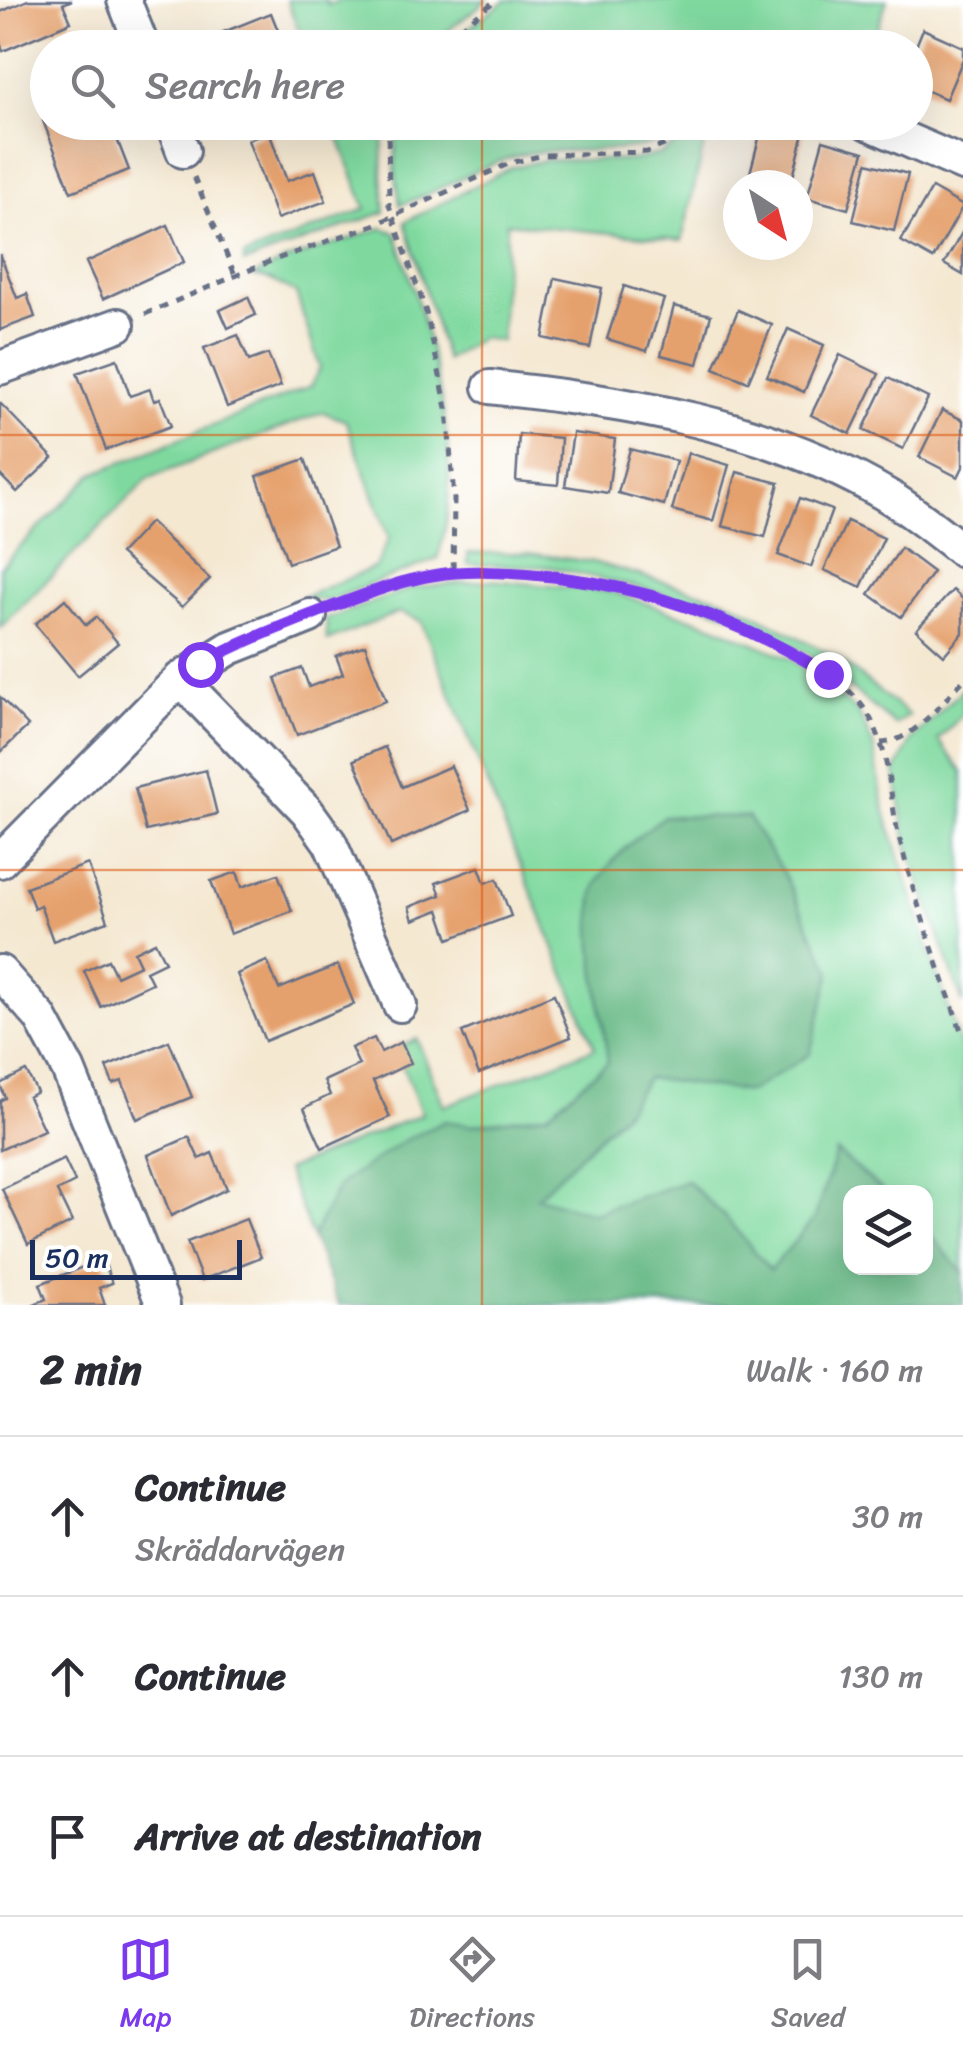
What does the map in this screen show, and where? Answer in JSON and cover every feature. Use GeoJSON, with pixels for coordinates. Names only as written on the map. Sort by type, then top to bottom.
{"type":"FeatureCollection","features":[{"type":"Feature","properties":{"kind":"street"},"geometry":{"type":"LineString","coordinates":[[124,0],[135,30]]}},
{"type":"Feature","properties":{"kind":"street"},"geometry":{"type":"LineString","coordinates":[[908,140],[963,164]]}},
{"type":"Feature","properties":{"kind":"street"},"geometry":{"type":"LineString","coordinates":[[0,368],[118,325]]}},
{"type":"Feature","properties":{"kind":"street"},"geometry":{"type":"LineString","coordinates":[[490,386],[633,404],[743,432],[848,475],[890,497],[963,551]]}},
{"type":"Feature","properties":{"kind":"street"},"geometry":{"type":"LineString","coordinates":[[0,861],[180,679],[230,648],[310,616]]}},
{"type":"Feature","properties":{"kind":"street"},"geometry":{"type":"LineString","coordinates":[[180,679],[307,811],[330,843],[400,1005]]}},
{"type":"Feature","properties":{"kind":"street"},"geometry":{"type":"LineString","coordinates":[[0,972],[40,1018],[68,1069],[163,1305]]}},
{"type":"Feature","properties":{"kind":"path"},"geometry":{"type":"LineString","coordinates":[[457,30],[496,0]]}},
{"type":"Feature","properties":{"kind":"path"},"geometry":{"type":"LineString","coordinates":[[179,140],[236,276]]}},
{"type":"Feature","properties":{"kind":"path"},"geometry":{"type":"LineString","coordinates":[[388,140],[387,190],[426,312],[448,408],[454,500],[453,573]]}},
{"type":"Feature","properties":{"kind":"path"},"geometry":{"type":"LineString","coordinates":[[118,325],[394,217],[510,163],[544,156],[646,152],[670,140]]}},
{"type":"Feature","properties":{"kind":"path"},"geometry":{"type":"LineString","coordinates":[[310,616],[383,588],[453,573],[499,572],[587,580],[640,591],[727,620],[802,658],[842,684],[867,712],[881,744],[900,841],[963,1036]]}},
{"type":"Feature","properties":{"kind":"path"},"geometry":{"type":"LineString","coordinates":[[881,744],[907,736],[963,680]]}},
{"type":"Feature","properties":{"kind":"green space"},"geometry":{"type":"Polygon","coordinates":[[[287,0],[326,0],[328,5],[339,0],[487,0],[449,30],[298,30],[287,0]]]}},
{"type":"Feature","properties":{"kind":"green space"},"geometry":{"type":"Polygon","coordinates":[[[506,0],[887,0],[877,30],[466,30],[506,0]]]}},
{"type":"Feature","properties":{"kind":"green space"},"geometry":{"type":"Polygon","coordinates":[[[340,140],[383,140],[385,212],[244,263],[244,256],[366,209],[340,140]]]}},
{"type":"Feature","properties":{"kind":"green space"},"geometry":{"type":"Polygon","coordinates":[[[396,140],[660,140],[634,148],[516,156],[400,205],[396,140]]]}},
{"type":"Feature","properties":{"kind":"green space"},"geometry":{"type":"Polygon","coordinates":[[[682,140],[705,140],[682,240],[507,223],[501,341],[481,338],[446,360],[405,222],[512,167],[546,160],[633,160],[660,154],[682,140]]]}},
{"type":"Feature","properties":{"kind":"green space"},"geometry":{"type":"Polygon","coordinates":[[[382,228],[396,233],[441,395],[449,480],[446,521],[437,559],[327,601],[303,597],[376,567],[389,538],[346,421],[323,412],[149,478],[0,628],[0,567],[93,474],[311,386],[320,368],[296,293],[253,276],[284,261],[382,228]]]}},
{"type":"Feature","properties":{"kind":"green space"},"geometry":{"type":"Polygon","coordinates":[[[468,553],[527,553],[593,562],[728,600],[836,657],[909,715],[895,725],[808,653],[727,613],[667,594],[550,567],[468,564],[468,553]]]}},
{"type":"Feature","properties":{"kind":"green space"},"geometry":{"type":"Polygon","coordinates":[[[490,580],[612,592],[715,626],[791,659],[858,712],[873,745],[885,812],[963,1055],[963,1273],[933,1238],[933,1185],[877,1185],[837,1152],[815,1218],[770,1271],[726,1218],[687,1181],[593,1213],[536,1197],[624,1112],[647,1078],[749,1092],[602,1011],[608,1062],[547,1114],[471,1125],[445,1122],[339,1185],[312,1237],[286,1170],[422,1114],[395,1048],[417,1039],[444,1106],[595,1048],[421,621],[399,612],[327,641],[326,619],[412,588],[490,580]]]}},
{"type":"Feature","properties":{"kind":"green space"},"geometry":{"type":"Polygon","coordinates":[[[963,689],[963,714],[938,740],[963,772],[963,1004],[907,845],[895,772],[912,739],[963,689]]]}},
{"type":"Feature","properties":{"kind":"green space"},"geometry":{"type":"Polygon","coordinates":[[[664,816],[748,817],[784,874],[831,972],[810,1054],[749,1092],[647,1078],[624,1112],[537,1197],[593,1213],[687,1181],[726,1218],[770,1270],[815,1218],[836,1152],[876,1185],[843,1185],[843,1275],[933,1275],[933,1238],[963,1273],[963,1305],[339,1305],[312,1237],[339,1185],[403,1141],[445,1121],[471,1125],[547,1114],[608,1062],[593,943],[593,897],[598,882],[628,846],[664,816]]]}},
{"type":"Feature","properties":{"kind":"building"},"geometry":{"type":"Polygon","coordinates":[[[28,0],[72,0],[63,4],[71,22],[52,30],[30,30],[30,39],[3,51],[0,12],[28,0]]]}},
{"type":"Feature","properties":{"kind":"building"},"geometry":{"type":"Polygon","coordinates":[[[271,13],[278,30],[228,30],[271,13]]]}},
{"type":"Feature","properties":{"kind":"building"},"geometry":{"type":"Polygon","coordinates":[[[933,34],[963,47],[963,59],[946,99],[933,93],[933,34]]]}},
{"type":"Feature","properties":{"kind":"building"},"geometry":{"type":"Polygon","coordinates":[[[50,140],[117,140],[129,170],[71,192],[50,140]]]}},
{"type":"Feature","properties":{"kind":"building"},"geometry":{"type":"Polygon","coordinates":[[[248,140],[272,140],[287,181],[315,171],[326,201],[277,219],[248,140]]]}},
{"type":"Feature","properties":{"kind":"building"},"geometry":{"type":"Polygon","coordinates":[[[759,140],[802,140],[795,170],[751,170],[759,140]]]}},
{"type":"Feature","properties":{"kind":"building"},"geometry":{"type":"Polygon","coordinates":[[[823,140],[864,152],[848,209],[813,200],[813,176],[823,140]]]}},
{"type":"Feature","properties":{"kind":"building"},"geometry":{"type":"Polygon","coordinates":[[[867,163],[908,174],[894,231],[853,221],[867,163]]]}},
{"type":"Feature","properties":{"kind":"building"},"geometry":{"type":"Polygon","coordinates":[[[932,188],[963,206],[933,259],[901,241],[932,188]]]}},
{"type":"Feature","properties":{"kind":"building"},"geometry":{"type":"Polygon","coordinates":[[[168,225],[184,262],[103,299],[86,262],[168,225]]]}},
{"type":"Feature","properties":{"kind":"building"},"geometry":{"type":"Polygon","coordinates":[[[963,231],[963,275],[944,264],[963,231]]]}},
{"type":"Feature","properties":{"kind":"building"},"geometry":{"type":"Polygon","coordinates":[[[0,254],[17,298],[27,294],[35,317],[0,330],[0,254]]]}},
{"type":"Feature","properties":{"kind":"building"},"geometry":{"type":"Polygon","coordinates":[[[555,278],[602,288],[590,348],[543,338],[555,278]]]}},
{"type":"Feature","properties":{"kind":"building"},"geometry":{"type":"Polygon","coordinates":[[[624,286],[664,299],[647,351],[607,339],[624,286]]]}},
{"type":"Feature","properties":{"kind":"building"},"geometry":{"type":"Polygon","coordinates":[[[248,297],[256,315],[228,328],[220,310],[248,297]]]}},
{"type":"Feature","properties":{"kind":"building"},"geometry":{"type":"Polygon","coordinates":[[[674,306],[711,315],[698,364],[661,355],[674,306]]]}},
{"type":"Feature","properties":{"kind":"building"},"geometry":{"type":"Polygon","coordinates":[[[738,310],[772,325],[748,382],[714,368],[738,310]]]}},
{"type":"Feature","properties":{"kind":"building"},"geometry":{"type":"Polygon","coordinates":[[[788,329],[824,345],[804,392],[767,376],[788,329]]]}},
{"type":"Feature","properties":{"kind":"building"},"geometry":{"type":"Polygon","coordinates":[[[238,335],[249,361],[268,354],[281,386],[227,407],[204,348],[238,335]]]}},
{"type":"Feature","properties":{"kind":"building"},"geometry":{"type":"Polygon","coordinates":[[[840,355],[879,374],[850,434],[811,415],[840,355]]]}},
{"type":"Feature","properties":{"kind":"building"},"geometry":{"type":"Polygon","coordinates":[[[117,359],[130,396],[150,389],[154,401],[160,398],[171,426],[106,450],[77,373],[117,359]]]}},
{"type":"Feature","properties":{"kind":"building"},"geometry":{"type":"Polygon","coordinates":[[[888,378],[928,398],[903,449],[863,430],[888,378]]]}},
{"type":"Feature","properties":{"kind":"building"},"geometry":{"type":"Polygon","coordinates":[[[0,403],[53,458],[17,492],[0,475],[0,403]]]}},
{"type":"Feature","properties":{"kind":"building"},"geometry":{"type":"Polygon","coordinates":[[[942,410],[963,420],[963,467],[958,477],[919,457],[942,410]]]}},
{"type":"Feature","properties":{"kind":"building"},"geometry":{"type":"Polygon","coordinates":[[[573,433],[615,439],[608,493],[565,486],[573,433]]]}},
{"type":"Feature","properties":{"kind":"building"},"geometry":{"type":"Polygon","coordinates":[[[519,434],[561,438],[558,485],[516,481],[519,434]]]}},
{"type":"Feature","properties":{"kind":"building"},"geometry":{"type":"Polygon","coordinates":[[[630,449],[676,461],[664,505],[618,493],[630,449]]]}},
{"type":"Feature","properties":{"kind":"building"},"geometry":{"type":"Polygon","coordinates":[[[688,453],[729,465],[713,521],[672,510],[688,453]]]}},
{"type":"Feature","properties":{"kind":"building"},"geometry":{"type":"Polygon","coordinates":[[[305,459],[336,546],[288,563],[257,476],[305,459]]]}},
{"type":"Feature","properties":{"kind":"building"},"geometry":{"type":"Polygon","coordinates":[[[737,472],[779,483],[765,537],[722,526],[737,472]]]}},
{"type":"Feature","properties":{"kind":"building"},"geometry":{"type":"Polygon","coordinates":[[[800,498],[832,510],[811,567],[778,555],[800,498]]]}},
{"type":"Feature","properties":{"kind":"building"},"geometry":{"type":"Polygon","coordinates":[[[847,521],[884,538],[861,587],[824,570],[847,521]]]}},
{"type":"Feature","properties":{"kind":"building"},"geometry":{"type":"Polygon","coordinates":[[[150,522],[210,579],[182,607],[120,554],[150,522]]]}},
{"type":"Feature","properties":{"kind":"building"},"geometry":{"type":"Polygon","coordinates":[[[901,548],[933,572],[901,617],[869,594],[901,548]]]}},
{"type":"Feature","properties":{"kind":"building"},"geometry":{"type":"Polygon","coordinates":[[[953,590],[963,599],[963,633],[944,655],[916,630],[953,590]]]}},
{"type":"Feature","properties":{"kind":"building"},"geometry":{"type":"Polygon","coordinates":[[[65,599],[86,625],[96,617],[118,643],[78,676],[35,624],[65,599]]]}},
{"type":"Feature","properties":{"kind":"building"},"geometry":{"type":"Polygon","coordinates":[[[365,645],[386,701],[297,735],[275,678],[302,668],[309,687],[343,674],[336,656],[365,645]]]}},
{"type":"Feature","properties":{"kind":"building"},"geometry":{"type":"Polygon","coordinates":[[[0,697],[28,726],[0,753],[0,697]]]}},
{"type":"Feature","properties":{"kind":"building"},"geometry":{"type":"Polygon","coordinates":[[[385,747],[402,787],[451,766],[470,810],[391,845],[354,760],[385,747]]]}},
{"type":"Feature","properties":{"kind":"building"},"geometry":{"type":"Polygon","coordinates":[[[206,770],[217,814],[146,831],[135,788],[206,770]]]}},
{"type":"Feature","properties":{"kind":"building"},"geometry":{"type":"Polygon","coordinates":[[[88,864],[108,921],[53,941],[40,905],[34,908],[26,887],[88,864]]]}},
{"type":"Feature","properties":{"kind":"building"},"geometry":{"type":"Polygon","coordinates":[[[479,867],[485,883],[497,879],[511,916],[449,939],[439,910],[413,920],[409,907],[441,895],[436,883],[479,867]]]}},
{"type":"Feature","properties":{"kind":"building"},"geometry":{"type":"Polygon","coordinates":[[[237,872],[242,887],[278,874],[292,911],[230,934],[211,881],[237,872]]]}},
{"type":"Feature","properties":{"kind":"building"},"geometry":{"type":"Polygon","coordinates":[[[155,942],[165,962],[146,971],[152,983],[101,1007],[84,971],[108,960],[116,976],[140,965],[134,952],[155,942]]]}},
{"type":"Feature","properties":{"kind":"building"},"geometry":{"type":"Polygon","coordinates":[[[267,961],[279,989],[338,965],[354,1004],[265,1041],[237,974],[267,961]]]}},
{"type":"Feature","properties":{"kind":"building"},"geometry":{"type":"Polygon","coordinates":[[[554,994],[571,1037],[479,1074],[462,1032],[554,994]]]}},
{"type":"Feature","properties":{"kind":"building"},"geometry":{"type":"Polygon","coordinates":[[[374,1038],[381,1052],[401,1042],[411,1063],[373,1081],[390,1117],[322,1148],[304,1108],[330,1095],[324,1081],[359,1065],[351,1048],[374,1038]]]}},
{"type":"Feature","properties":{"kind":"building"},"geometry":{"type":"Polygon","coordinates":[[[169,1041],[192,1097],[137,1119],[122,1081],[113,1084],[106,1067],[169,1041]]]}},
{"type":"Feature","properties":{"kind":"building"},"geometry":{"type":"Polygon","coordinates":[[[26,1071],[37,1092],[28,1097],[44,1130],[0,1150],[0,1101],[5,1098],[0,1084],[26,1071]]]}},
{"type":"Feature","properties":{"kind":"building"},"geometry":{"type":"Polygon","coordinates":[[[189,1137],[199,1159],[212,1153],[227,1189],[171,1216],[148,1155],[189,1137]]]}},
{"type":"Feature","properties":{"kind":"building"},"geometry":{"type":"Polygon","coordinates":[[[64,1159],[75,1182],[57,1191],[72,1222],[28,1244],[2,1189],[64,1159]]]}},
{"type":"Feature","properties":{"kind":"building"},"geometry":{"type":"Polygon","coordinates":[[[246,1219],[261,1257],[202,1280],[187,1242],[246,1219]]]}},
{"type":"Feature","properties":{"kind":"building"},"geometry":{"type":"Polygon","coordinates":[[[103,1259],[112,1283],[99,1288],[105,1305],[32,1305],[46,1299],[40,1284],[103,1259]]]}},
{"type":"Feature","properties":{"kind":"route"},"geometry":{"type":"LineString","coordinates":[[200,664],[230,648],[383,588],[437,574],[499,572],[587,580],[640,591],[727,620],[828,674]]}}]}
